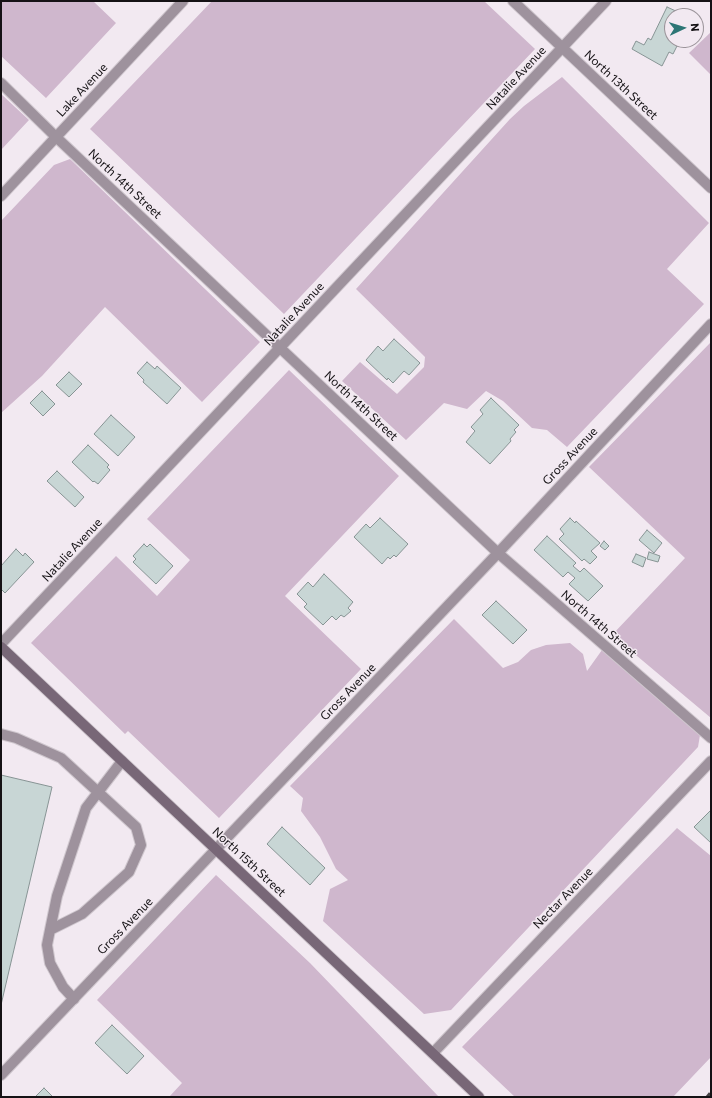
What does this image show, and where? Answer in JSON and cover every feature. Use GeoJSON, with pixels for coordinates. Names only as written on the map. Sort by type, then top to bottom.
{"type":"FeatureCollection","features":[{"type":"Feature","properties":{"kind":"street","name":"Lake Avenue"},"geometry":{"type":"LineString","coordinates":[[1,196],[183,1]]}},
{"type":"Feature","properties":{"kind":"street","name":"North 13th Street"},"geometry":{"type":"LineString","coordinates":[[513,1],[711,188]]}},
{"type":"Feature","properties":{"kind":"street","name":"Natalie Avenue"},"geometry":{"type":"LineString","coordinates":[[1,644],[606,1]]}},
{"type":"Feature","properties":{"kind":"street","name":"North 14th Street"},"geometry":{"type":"LineString","coordinates":[[1,83],[56,137],[498,553],[711,738]]}},
{"type":"Feature","properties":{"kind":"street","name":"Gross Avenue"},"geometry":{"type":"LineString","coordinates":[[1,1075],[498,553],[711,324]]}},
{"type":"Feature","properties":{"kind":"street","name":"North 15th Street"},"geometry":{"type":"LineString","coordinates":[[1,647],[479,1097]]}},
{"type":"Feature","properties":{"kind":"street"},"geometry":{"type":"LineString","coordinates":[[1,734],[16,738],[61,758],[99,791],[136,827],[141,845],[129,872],[82,914],[50,930]]}},
{"type":"Feature","properties":{"kind":"street"},"geometry":{"type":"LineString","coordinates":[[74,999],[63,987],[50,963],[47,945],[50,930],[57,896],[86,808],[122,761]]}},
{"type":"Feature","properties":{"kind":"street","name":"Nectar Avenue"},"geometry":{"type":"LineString","coordinates":[[433,1053],[711,761]]}},
{"type":"Feature","properties":{"kind":"shaded area"},"geometry":{"type":"Polygon","coordinates":[[[1,1],[93,1],[116,23],[46,98],[1,56],[1,1]]]}},
{"type":"Feature","properties":{"kind":"shaded area"},"geometry":{"type":"Polygon","coordinates":[[[212,1],[484,1],[535,49],[284,314],[90,129],[212,1]]]}},
{"type":"Feature","properties":{"kind":"shaded area"},"geometry":{"type":"Polygon","coordinates":[[[711,32],[711,75],[689,53],[694,48],[704,48],[704,39],[711,32]]]}},
{"type":"Feature","properties":{"kind":"shaded area"},"geometry":{"type":"Polygon","coordinates":[[[562,77],[709,223],[667,269],[704,304],[567,447],[547,430],[532,428],[503,401],[486,391],[467,409],[444,403],[406,440],[342,381],[360,362],[397,394],[424,367],[425,357],[356,289],[510,119],[524,106],[562,77]]]}},
{"type":"Feature","properties":{"kind":"shaded area"},"geometry":{"type":"Polygon","coordinates":[[[1,94],[29,120],[1,150],[1,94]]]}},
{"type":"Feature","properties":{"kind":"shaded area"},"geometry":{"type":"Polygon","coordinates":[[[70,159],[260,342],[202,402],[105,307],[42,376],[1,413],[1,221],[54,165],[70,159]]]}},
{"type":"Feature","properties":{"kind":"shaded area"},"geometry":{"type":"Polygon","coordinates":[[[711,342],[711,718],[612,635],[685,558],[589,467],[711,342]]]}},
{"type":"Feature","properties":{"kind":"shaded area"},"geometry":{"type":"Polygon","coordinates":[[[289,370],[399,476],[285,596],[361,669],[219,818],[128,731],[125,734],[31,643],[116,556],[157,596],[190,560],[147,519],[289,370]]]}},
{"type":"Feature","properties":{"kind":"shaded area"},"geometry":{"type":"Polygon","coordinates":[[[454,619],[503,668],[518,662],[531,650],[546,645],[570,643],[583,654],[587,671],[602,650],[700,735],[698,747],[451,1010],[424,1014],[323,921],[330,889],[348,880],[336,869],[320,837],[301,811],[303,798],[290,786],[454,619]]]}},
{"type":"Feature","properties":{"kind":"shaded area"},"geometry":{"type":"Polygon","coordinates":[[[677,828],[711,856],[711,1057],[673,1097],[515,1097],[462,1047],[677,828]]]}},
{"type":"Feature","properties":{"kind":"shaded area"},"geometry":{"type":"Polygon","coordinates":[[[216,875],[310,963],[439,1097],[169,1097],[182,1083],[97,1000],[216,875]]]}},
{"type":"Feature","properties":{"kind":"building"},"geometry":{"type":"Polygon","coordinates":[[[664,13],[664,48],[676,48],[673,54],[669,52],[662,66],[632,49],[636,41],[644,45],[648,38],[651,40],[664,13]]]}},
{"type":"Feature","properties":{"kind":"building"},"geometry":{"type":"Polygon","coordinates":[[[394,339],[420,363],[409,375],[404,371],[393,383],[388,378],[387,380],[366,360],[378,346],[383,351],[394,339]]]}},
{"type":"Feature","properties":{"kind":"building"},"geometry":{"type":"Polygon","coordinates":[[[147,362],[155,369],[157,366],[181,388],[167,404],[143,382],[144,380],[137,373],[147,362]]]}},
{"type":"Feature","properties":{"kind":"building"},"geometry":{"type":"Polygon","coordinates":[[[69,372],[82,384],[69,397],[56,385],[69,372]]]}},
{"type":"Feature","properties":{"kind":"building"},"geometry":{"type":"Polygon","coordinates":[[[42,391],[55,404],[43,416],[30,403],[42,391]]]}},
{"type":"Feature","properties":{"kind":"building"},"geometry":{"type":"Polygon","coordinates":[[[491,398],[519,425],[514,430],[516,432],[510,439],[511,441],[490,464],[466,442],[475,431],[471,427],[483,414],[480,410],[491,398]]]}},
{"type":"Feature","properties":{"kind":"building"},"geometry":{"type":"Polygon","coordinates":[[[111,415],[135,437],[118,456],[94,434],[111,415]]]}},
{"type":"Feature","properties":{"kind":"building"},"geometry":{"type":"Polygon","coordinates":[[[88,445],[109,465],[107,467],[110,470],[98,484],[94,481],[93,482],[72,462],[88,445]]]}},
{"type":"Feature","properties":{"kind":"building"},"geometry":{"type":"Polygon","coordinates":[[[57,471],[84,497],[75,507],[47,481],[57,471]]]}},
{"type":"Feature","properties":{"kind":"building"},"geometry":{"type":"Polygon","coordinates":[[[380,518],[408,544],[396,557],[394,555],[390,559],[388,557],[382,564],[354,537],[366,524],[370,528],[380,518]]]}},
{"type":"Feature","properties":{"kind":"building"},"geometry":{"type":"Polygon","coordinates":[[[570,518],[575,523],[576,521],[600,543],[591,551],[597,557],[590,564],[584,559],[582,561],[559,539],[564,534],[560,529],[570,518]]]}},
{"type":"Feature","properties":{"kind":"building"},"geometry":{"type":"Polygon","coordinates":[[[647,530],[662,543],[654,553],[639,540],[647,530]]]}},
{"type":"Feature","properties":{"kind":"building"},"geometry":{"type":"Polygon","coordinates":[[[547,536],[576,563],[573,566],[580,572],[584,568],[603,586],[588,601],[569,584],[575,578],[568,572],[563,577],[534,550],[547,536]]]}},
{"type":"Feature","properties":{"kind":"building"},"geometry":{"type":"Polygon","coordinates":[[[604,541],[609,546],[605,550],[600,546],[604,541]]]}},
{"type":"Feature","properties":{"kind":"building"},"geometry":{"type":"Polygon","coordinates":[[[144,544],[147,547],[150,544],[173,566],[156,584],[133,562],[136,559],[133,556],[144,544]]]}},
{"type":"Feature","properties":{"kind":"building"},"geometry":{"type":"Polygon","coordinates":[[[16,549],[23,556],[25,553],[34,562],[5,593],[1,589],[1,566],[16,549]]]}},
{"type":"Feature","properties":{"kind":"building"},"geometry":{"type":"Polygon","coordinates":[[[649,552],[660,556],[658,562],[647,559],[649,552]]]}},
{"type":"Feature","properties":{"kind":"building"},"geometry":{"type":"Polygon","coordinates":[[[636,554],[646,558],[643,567],[632,562],[636,554]]]}},
{"type":"Feature","properties":{"kind":"building"},"geometry":{"type":"Polygon","coordinates":[[[324,574],[353,602],[348,608],[351,611],[344,617],[341,615],[336,620],[332,616],[323,625],[304,607],[307,604],[297,594],[308,582],[313,587],[324,574]]]}},
{"type":"Feature","properties":{"kind":"building"},"geometry":{"type":"Polygon","coordinates":[[[496,601],[527,630],[513,644],[482,615],[496,601]]]}},
{"type":"Feature","properties":{"kind":"building"},"geometry":{"type":"Polygon","coordinates":[[[1,775],[52,787],[1,1005],[1,775]]]}},
{"type":"Feature","properties":{"kind":"building"},"geometry":{"type":"Polygon","coordinates":[[[711,810],[711,843],[694,827],[711,810]]]}},
{"type":"Feature","properties":{"kind":"building"},"geometry":{"type":"Polygon","coordinates":[[[282,827],[325,868],[310,885],[267,844],[282,827]]]}},
{"type":"Feature","properties":{"kind":"building"},"geometry":{"type":"Polygon","coordinates":[[[112,1025],[144,1056],[127,1074],[95,1043],[112,1025]]]}},
{"type":"Feature","properties":{"kind":"building"},"geometry":{"type":"Polygon","coordinates":[[[44,1088],[53,1097],[35,1097],[44,1088]]]}},
{"type":"Feature","properties":{"kind":"railway"},"geometry":{"type":"LineString","coordinates":[[707,1097],[711,1092]]}}]}
